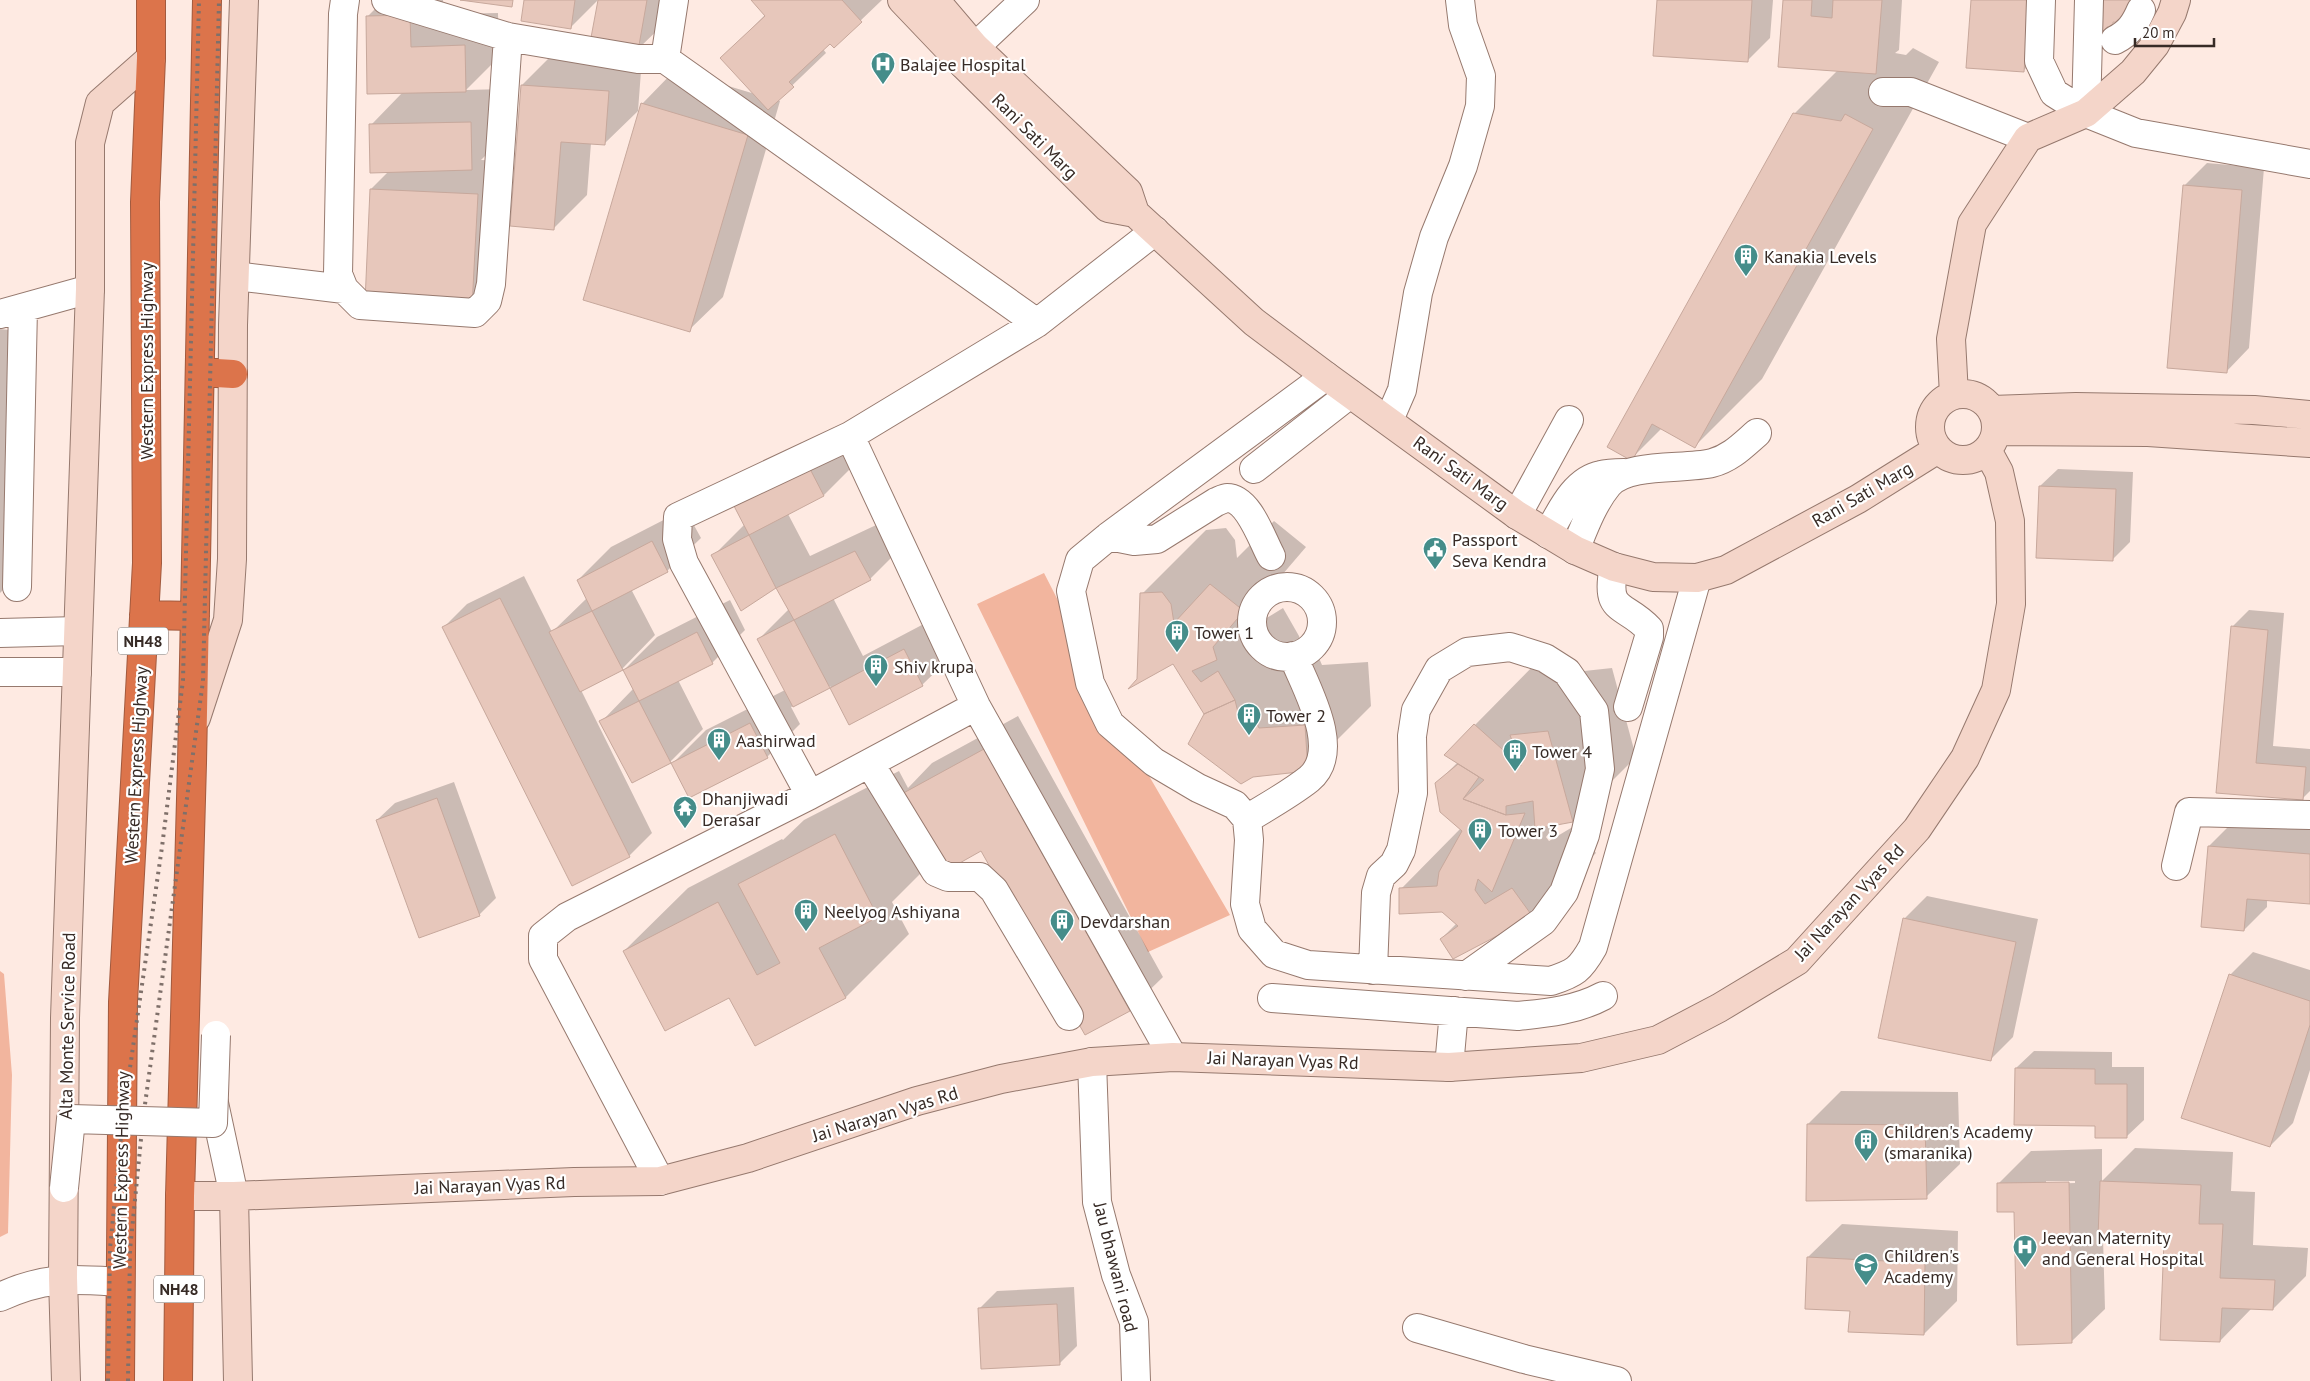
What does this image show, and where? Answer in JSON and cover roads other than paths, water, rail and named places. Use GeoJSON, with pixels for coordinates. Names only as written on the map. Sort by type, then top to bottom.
{"type":"FeatureCollection","features":[{"type":"Feature","properties":{"kind":"highway","name":"Western Express Highway"},"geometry":{"type":"LineString","coordinates":[[120,1381],[123,1002],[146,563],[145,202],[151,58],[150,0]]}},
{"type":"Feature","properties":{"kind":"highway","name":"NH48"},"geometry":{"type":"LineString","coordinates":[[178,1381],[180,1196],[193,726],[208,0]]}},
{"type":"Feature","properties":{"kind":"highway"},"geometry":{"type":"LineString","coordinates":[[200,372],[233,374]]}},
{"type":"Feature","properties":{"kind":"highway"},"geometry":{"type":"LineString","coordinates":[[144,615],[195,616]]}},
{"type":"Feature","properties":{"kind":"street"},"geometry":{"type":"LineString","coordinates":[[193,726],[228,620],[232,559],[235,276],[244,0]]}},
{"type":"Feature","properties":{"kind":"street"},"geometry":{"type":"LineString","coordinates":[[345,0],[343,14],[338,274],[344,289],[360,305],[475,313],[487,300],[491,284],[508,37]]}},
{"type":"Feature","properties":{"kind":"street"},"geometry":{"type":"LineString","coordinates":[[386,0],[508,37],[638,59],[665,59],[1037,323]]}},
{"type":"Feature","properties":{"kind":"street"},"geometry":{"type":"LineString","coordinates":[[665,59],[674,0]]}},
{"type":"Feature","properties":{"kind":"street","name":"Rani Sati Marg"},"geometry":{"type":"LineString","coordinates":[[902,0],[969,56],[1108,208],[1135,213],[1254,322],[1517,515],[1575,550],[1614,567],[1653,577],[1697,578],[1726,570],[1858,499],[1938,449]]}},
{"type":"Feature","properties":{"kind":"street","name":"Rani Sati Marg"},"geometry":{"type":"LineString","coordinates":[[935,0],[969,56]]}},
{"type":"Feature","properties":{"kind":"street"},"geometry":{"type":"LineString","coordinates":[[969,56],[1025,0]]}},
{"type":"Feature","properties":{"kind":"street"},"geometry":{"type":"LineString","coordinates":[[1389,420],[1402,390],[1418,293],[1434,237],[1463,166],[1480,106],[1481,76],[1463,25],[1460,0]]}},
{"type":"Feature","properties":{"kind":"street"},"geometry":{"type":"LineString","coordinates":[[2041,0],[2039,60],[2054,93],[2086,113],[2136,134],[2310,164]]}},
{"type":"Feature","properties":{"kind":"street"},"geometry":{"type":"LineString","coordinates":[[2086,113],[2089,0]]}},
{"type":"Feature","properties":{"kind":"street"},"geometry":{"type":"LineString","coordinates":[[1954,395],[1951,339],[1972,224],[2028,138],[2086,113],[2133,72],[2155,45],[2174,6]]}},
{"type":"Feature","properties":{"kind":"street"},"geometry":{"type":"LineString","coordinates":[[2115,40],[2130,30],[2136,22],[2138,10],[2174,6]]}},
{"type":"Feature","properties":{"kind":"street","name":"Alta Monte Service Road"},"geometry":{"type":"LineString","coordinates":[[66,1381],[63,1278],[66,1018],[90,289],[90,143],[100,103],[151,58]]}},
{"type":"Feature","properties":{"kind":"street"},"geometry":{"type":"LineString","coordinates":[[1883,92],[1911,92],[2028,138]]}},
{"type":"Feature","properties":{"kind":"street"},"geometry":{"type":"LineString","coordinates":[[810,795],[684,563],[677,539],[678,517],[850,436],[1037,323],[1155,231]]}},
{"type":"Feature","properties":{"kind":"street"},"geometry":{"type":"LineString","coordinates":[[235,276],[344,289]]}},
{"type":"Feature","properties":{"kind":"street"},"geometry":{"type":"LineString","coordinates":[[17,587],[12,311],[90,289]]}},
{"type":"Feature","properties":{"kind":"street"},"geometry":{"type":"LineString","coordinates":[[1326,376],[1109,536],[1080,560],[1071,590],[1090,683],[1110,724],[1154,762],[1198,788],[1235,805],[1247,819],[1249,840],[1245,904],[1252,929],[1274,954],[1308,965],[1551,981],[1570,974],[1583,964],[1593,947],[1697,578]]}},
{"type":"Feature","properties":{"kind":"street"},"geometry":{"type":"LineString","coordinates":[[1254,469],[1350,394]]}},
{"type":"Feature","properties":{"kind":"street"},"geometry":{"type":"LineString","coordinates":[[1965,394],[1975,396],[1985,402],[1992,431],[1978,457],[1968,460],[1956,460],[1946,456],[1938,449],[1932,439],[1929,428],[1936,408],[1944,400],[1954,395],[1965,394]]}},
{"type":"Feature","properties":{"kind":"street"},"geometry":{"type":"LineString","coordinates":[[1992,431],[2055,420],[2136,420],[2254,410],[2310,415]]}},
{"type":"Feature","properties":{"kind":"street"},"geometry":{"type":"LineString","coordinates":[[2250,439],[2254,410]]}},
{"type":"Feature","properties":{"kind":"street"},"geometry":{"type":"LineString","coordinates":[[1517,515],[1569,420]]}},
{"type":"Feature","properties":{"kind":"street"},"geometry":{"type":"LineString","coordinates":[[2136,420],[2250,439],[2310,443]]}},
{"type":"Feature","properties":{"kind":"street","name":"Jai Narayan Vyas Rd"},"geometry":{"type":"LineString","coordinates":[[180,1196],[234,1196],[574,1182],[660,1181],[748,1158],[917,1101],[1002,1079],[1092,1062],[1173,1056],[1449,1067],[1581,1058],[1658,1040],[1719,1008],[1797,961],[1917,829],[1964,758],[1996,690],[2011,604],[2010,521],[1992,431]]}},
{"type":"Feature","properties":{"kind":"street"},"geometry":{"type":"LineString","coordinates":[[1548,534],[1569,496],[1582,485],[1599,475],[1712,463],[1731,455],[1757,433]]}},
{"type":"Feature","properties":{"kind":"street"},"geometry":{"type":"LineString","coordinates":[[850,436],[976,706],[1173,1056]]}},
{"type":"Feature","properties":{"kind":"street"},"geometry":{"type":"LineString","coordinates":[[1575,550],[1592,510],[1609,484],[1628,473]]}},
{"type":"Feature","properties":{"kind":"street"},"geometry":{"type":"LineString","coordinates":[[1109,536],[1134,541],[1157,539],[1216,502],[1227,498],[1238,501],[1247,508],[1271,556]]}},
{"type":"Feature","properties":{"kind":"street"},"geometry":{"type":"LineString","coordinates":[[1614,567],[1610,582],[1611,592],[1616,603],[1623,612],[1649,629],[1649,637],[1628,707]]}},
{"type":"Feature","properties":{"kind":"street"},"geometry":{"type":"LineString","coordinates":[[0,633],[78,631]]}},
{"type":"Feature","properties":{"kind":"street"},"geometry":{"type":"LineString","coordinates":[[1373,970],[1376,893],[1381,876],[1394,864],[1401,850],[1413,793],[1412,736],[1416,710],[1439,669],[1467,652],[1510,647],[1545,658],[1567,672],[1594,711],[1600,769],[1585,835],[1564,892],[1543,921],[1466,976]]}},
{"type":"Feature","properties":{"kind":"street"},"geometry":{"type":"LineString","coordinates":[[1247,819],[1310,778],[1318,766],[1324,743],[1321,722],[1293,656]]}},
{"type":"Feature","properties":{"kind":"street"},"geometry":{"type":"LineString","coordinates":[[0,672],[77,672]]}},
{"type":"Feature","properties":{"kind":"street"},"geometry":{"type":"LineString","coordinates":[[660,1181],[543,959],[543,936],[566,918],[870,764],[976,706]]}},
{"type":"Feature","properties":{"kind":"street"},"geometry":{"type":"LineString","coordinates":[[870,764],[936,872],[948,877],[980,877],[994,890],[1069,1016]]}},
{"type":"Feature","properties":{"kind":"street"},"geometry":{"type":"LineString","coordinates":[[2176,866],[2189,812],[2310,815]]}},
{"type":"Feature","properties":{"kind":"street"},"geometry":{"type":"LineString","coordinates":[[1272,998],[1518,1016],[1573,1008],[1588,1004],[1603,996]]}},
{"type":"Feature","properties":{"kind":"street"},"geometry":{"type":"LineString","coordinates":[[1449,1067],[1454,1011]]}},
{"type":"Feature","properties":{"kind":"street"},"geometry":{"type":"LineString","coordinates":[[64,1188],[71,1119],[213,1123],[216,1036]]}},
{"type":"Feature","properties":{"kind":"street","name":"Jau bhawani road"},"geometry":{"type":"LineString","coordinates":[[1092,1062],[1097,1202],[1116,1275],[1134,1322],[1136,1381]]}},
{"type":"Feature","properties":{"kind":"street"},"geometry":{"type":"LineString","coordinates":[[214,1103],[234,1196],[238,1381]]}},
{"type":"Feature","properties":{"kind":"street"},"geometry":{"type":"LineString","coordinates":[[0,1296],[21,1287],[63,1278],[120,1282]]}},
{"type":"Feature","properties":{"kind":"street"},"geometry":{"type":"LineString","coordinates":[[1417,1328],[1532,1371],[1617,1381]]}},
{"type":"Feature","properties":{"kind":"railway"},"geometry":{"type":"LineString","coordinates":[[108,1381],[110,1249],[123,1116],[162,847],[183,680],[199,0]]}},
{"type":"Feature","properties":{"kind":"railway"},"geometry":{"type":"LineString","coordinates":[[128,1381],[130,1250],[143,1119],[203,681],[219,0]]}},
{"type":"Feature","properties":{"kind":"place","name":"Balajee Hospital"},"geometry":{"type":"Point","coordinates":[883,85]}},
{"type":"Feature","properties":{"kind":"place","name":"Kanakia Levels"},"geometry":{"type":"Point","coordinates":[1746,277]}},
{"type":"Feature","properties":{"kind":"place","name":"Passport Seva Kendra"},"geometry":{"type":"Point","coordinates":[1435,570]}},
{"type":"Feature","properties":{"kind":"place","name":"Tower 1"},"geometry":{"type":"Point","coordinates":[1177,653]}},
{"type":"Feature","properties":{"kind":"place","name":"Shiv krupa"},"geometry":{"type":"Point","coordinates":[876,687]}},
{"type":"Feature","properties":{"kind":"place","name":"Tower 2"},"geometry":{"type":"Point","coordinates":[1249,736]}},
{"type":"Feature","properties":{"kind":"place","name":"Aashirwad"},"geometry":{"type":"Point","coordinates":[719,761]}},
{"type":"Feature","properties":{"kind":"place","name":"Tower 4"},"geometry":{"type":"Point","coordinates":[1515,772]}},
{"type":"Feature","properties":{"kind":"place","name":"Dhanjiwadi Derasar"},"geometry":{"type":"Point","coordinates":[685,829]}},
{"type":"Feature","properties":{"kind":"place","name":"Tower 3"},"geometry":{"type":"Point","coordinates":[1480,851]}},
{"type":"Feature","properties":{"kind":"place","name":"Neelyog Ashiyana"},"geometry":{"type":"Point","coordinates":[806,932]}},
{"type":"Feature","properties":{"kind":"place","name":"Devdarshan"},"geometry":{"type":"Point","coordinates":[1062,942]}},
{"type":"Feature","properties":{"kind":"place","name":"Children's Academy (smaranika)"},"geometry":{"type":"Point","coordinates":[1866,1162]}},
{"type":"Feature","properties":{"kind":"place","name":"Jeevan Maternity and General Hospital"},"geometry":{"type":"Point","coordinates":[2025,1268]}},
{"type":"Feature","properties":{"kind":"place","name":"Children's Academy"},"geometry":{"type":"Point","coordinates":[1866,1286]}}]}
